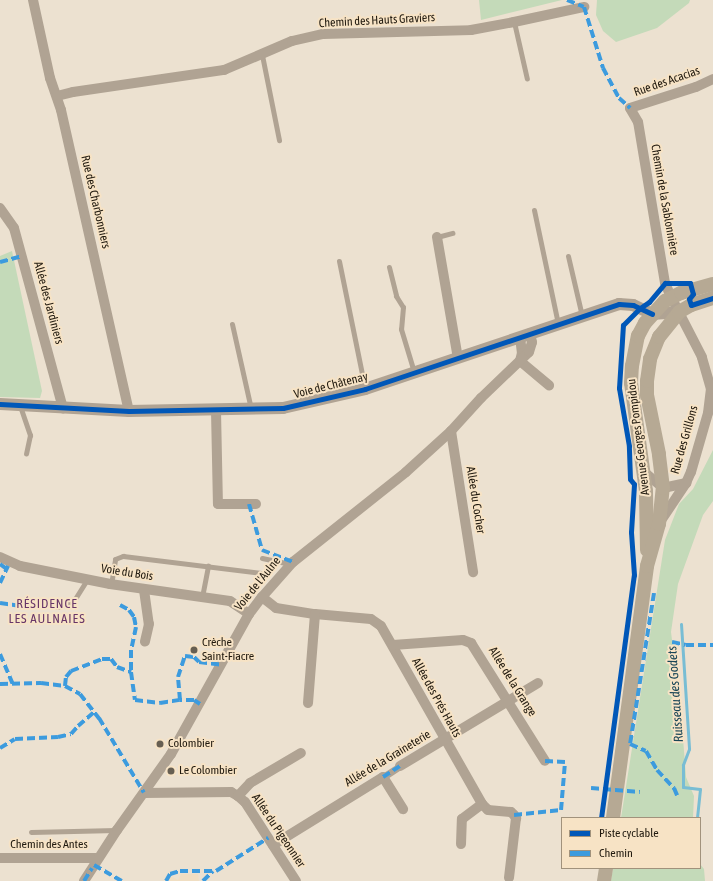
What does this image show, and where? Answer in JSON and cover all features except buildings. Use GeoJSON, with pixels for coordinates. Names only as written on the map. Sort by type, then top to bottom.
{"type":"FeatureCollection","features":[{"type":"Feature","properties":{"kind":"main road"},"geometry":{"type":"LineString","coordinates":[[671,297],[713,284]]}},
{"type":"Feature","properties":{"kind":"main road","name":"Avenue Georges Pompidou"},"geometry":{"type":"LineString","coordinates":[[648,566],[646,491],[632,401],[632,366],[638,336],[652,314],[658,307],[671,297]]}},
{"type":"Feature","properties":{"kind":"main road"},"geometry":{"type":"LineString","coordinates":[[679,312],[691,305],[713,298]]}},
{"type":"Feature","properties":{"kind":"main road","name":"Avenue Georges Pompidou"},"geometry":{"type":"LineString","coordinates":[[613,817],[648,566],[659,524],[663,488],[659,454],[647,395],[647,381],[650,359],[659,337],[679,312]]}},
{"type":"Feature","properties":{"kind":"main road"},"geometry":{"type":"LineString","coordinates":[[604,881],[606,869]]}},
{"type":"Feature","properties":{"kind":"street","name":"Rue des Charbonniers"},"geometry":{"type":"LineString","coordinates":[[33,0],[50,78],[57,96],[129,411]]}},
{"type":"Feature","properties":{"kind":"street","name":"Chemin des Hauts Graviers"},"geometry":{"type":"LineString","coordinates":[[57,96],[73,92],[224,70],[292,41],[323,34],[471,30],[584,7]]}},
{"type":"Feature","properties":{"kind":"street","name":"Rue des Acacias"},"geometry":{"type":"LineString","coordinates":[[630,108],[696,87],[713,79]]}},
{"type":"Feature","properties":{"kind":"street","name":"Chemin de la Sablonnière"},"geometry":{"type":"LineString","coordinates":[[630,108],[638,122],[666,283],[679,312]]}},
{"type":"Feature","properties":{"kind":"street","name":"Allée des Jardiniers"},"geometry":{"type":"LineString","coordinates":[[0,208],[14,228],[63,408]]}},
{"type":"Feature","properties":{"kind":"street"},"geometry":{"type":"LineString","coordinates":[[437,237],[458,358]]}},
{"type":"Feature","properties":{"kind":"street","name":"Voie de Châtenay"},"geometry":{"type":"LineString","coordinates":[[0,404],[129,411],[216,411],[283,408],[365,389],[613,306],[628,304],[652,314],[679,312]]}},
{"type":"Feature","properties":{"kind":"street","name":"Rue des Grillons"},"geometry":{"type":"LineString","coordinates":[[643,471],[663,488],[686,483],[691,472],[708,414],[711,377],[679,312]]}},
{"type":"Feature","properties":{"kind":"street","name":"Voie de l'Aulne"},"geometry":{"type":"LineString","coordinates":[[84,881],[178,741],[249,614],[262,597],[291,564],[406,472],[451,431],[529,352],[531,348],[525,335]]}},
{"type":"Feature","properties":{"kind":"street"},"geometry":{"type":"LineString","coordinates":[[520,361],[549,385]]}},
{"type":"Feature","properties":{"kind":"street"},"geometry":{"type":"LineString","coordinates":[[216,411],[218,504],[256,504]]}},
{"type":"Feature","properties":{"kind":"street","name":"Allée du Cocher"},"geometry":{"type":"LineString","coordinates":[[451,431],[473,572]]}},
{"type":"Feature","properties":{"kind":"street"},"geometry":{"type":"LineString","coordinates":[[659,524],[686,483]]}},
{"type":"Feature","properties":{"kind":"street","name":"Voie du Bois"},"geometry":{"type":"LineString","coordinates":[[0,558],[20,566],[111,585],[230,601],[249,614]]}},
{"type":"Feature","properties":{"kind":"street"},"geometry":{"type":"LineString","coordinates":[[144,590],[149,624],[145,642]]}},
{"type":"Feature","properties":{"kind":"street","name":"Allée des Prés Hauts"},"geometry":{"type":"LineString","coordinates":[[262,597],[276,608],[315,614],[370,619],[381,626],[393,645],[444,740],[482,804]]}},
{"type":"Feature","properties":{"kind":"street"},"geometry":{"type":"LineString","coordinates":[[308,703],[315,614]]}},
{"type":"Feature","properties":{"kind":"street","name":"Allée de la Grange"},"geometry":{"type":"LineString","coordinates":[[393,645],[463,640],[471,643],[509,701],[545,761]]}},
{"type":"Feature","properties":{"kind":"street","name":"Allée de la Graineterie"},"geometry":{"type":"LineString","coordinates":[[273,845],[538,683]]}},
{"type":"Feature","properties":{"kind":"street"},"geometry":{"type":"LineString","coordinates":[[238,796],[250,784],[302,753]]}},
{"type":"Feature","properties":{"kind":"street"},"geometry":{"type":"LineString","coordinates":[[383,777],[403,809]]}},
{"type":"Feature","properties":{"kind":"street","name":"Allée du Pigeonnier"},"geometry":{"type":"LineString","coordinates":[[144,793],[231,792],[238,796],[245,802],[296,881]]}},
{"type":"Feature","properties":{"kind":"street"},"geometry":{"type":"LineString","coordinates":[[461,844],[462,820],[482,804],[488,810],[511,812],[516,818],[509,878]]}},
{"type":"Feature","properties":{"kind":"street","name":"Chemin des Antes"},"geometry":{"type":"LineString","coordinates":[[0,858],[98,858]]}},
{"type":"Feature","properties":{"kind":"lane"},"geometry":{"type":"LineString","coordinates":[[514,22],[527,79]]}},
{"type":"Feature","properties":{"kind":"lane"},"geometry":{"type":"LineString","coordinates":[[262,55],[279,140]]}},
{"type":"Feature","properties":{"kind":"lane"},"geometry":{"type":"LineString","coordinates":[[534,210],[558,324]]}},
{"type":"Feature","properties":{"kind":"lane"},"geometry":{"type":"LineString","coordinates":[[437,237],[452,234]]}},
{"type":"Feature","properties":{"kind":"lane"},"geometry":{"type":"LineString","coordinates":[[568,256],[582,316]]}},
{"type":"Feature","properties":{"kind":"lane"},"geometry":{"type":"LineString","coordinates":[[338,261],[365,389]]}},
{"type":"Feature","properties":{"kind":"lane"},"geometry":{"type":"LineString","coordinates":[[389,267],[396,296],[403,307],[401,329],[415,373]]}},
{"type":"Feature","properties":{"kind":"lane"},"geometry":{"type":"LineString","coordinates":[[232,324],[251,410]]}},
{"type":"Feature","properties":{"kind":"lane"},"geometry":{"type":"LineString","coordinates":[[20,406],[30,435],[26,454]]}},
{"type":"Feature","properties":{"kind":"lane"},"geometry":{"type":"LineString","coordinates":[[111,585],[115,559],[123,556],[261,573]]}},
{"type":"Feature","properties":{"kind":"lane"},"geometry":{"type":"LineString","coordinates":[[262,558],[291,564]]}},
{"type":"Feature","properties":{"kind":"lane"},"geometry":{"type":"LineString","coordinates":[[202,597],[208,566]]}},
{"type":"Feature","properties":{"kind":"lane"},"geometry":{"type":"LineString","coordinates":[[57,607],[72,602],[87,580]]}},
{"type":"Feature","properties":{"kind":"lane"},"geometry":{"type":"LineString","coordinates":[[31,832],[117,830]]}},
{"type":"Feature","properties":{"kind":"shaded area"},"geometry":{"type":"Polygon","coordinates":[[[181,874],[198,874],[199,881],[168,881],[171,876],[178,880],[181,874]]]}},
{"type":"Feature","properties":{"kind":"green space"},"geometry":{"type":"Polygon","coordinates":[[[479,0],[562,0],[481,20],[479,0]]]}},
{"type":"Feature","properties":{"kind":"green space"},"geometry":{"type":"Polygon","coordinates":[[[597,0],[690,0],[689,3],[657,28],[616,42],[603,31],[596,15],[597,0]]]}},
{"type":"Feature","properties":{"kind":"green space"},"geometry":{"type":"Polygon","coordinates":[[[12,251],[42,391],[40,398],[0,397],[0,256],[12,251]]]}},
{"type":"Feature","properties":{"kind":"green space"},"geometry":{"type":"Polygon","coordinates":[[[713,450],[713,501],[703,515],[678,584],[671,632],[681,712],[686,777],[694,796],[693,817],[621,817],[665,540],[679,504],[693,489],[713,450]]]}},
{"type":"Feature","properties":{"kind":"green space"},"geometry":{"type":"Polygon","coordinates":[[[701,865],[704,869],[705,881],[611,881],[613,869],[701,869],[701,865]]]}},
{"type":"Feature","properties":{"kind":"waterway","name":"Ruisseau des Godets"},"geometry":{"type":"LineString","coordinates":[[681,624],[689,749],[683,765],[683,787],[700,789],[697,817]]}},
{"type":"Feature","properties":{"kind":"marked path"},"geometry":{"type":"LineString","coordinates":[[567,0],[584,7],[603,68],[619,98],[630,108]]}},
{"type":"Feature","properties":{"kind":"marked path"},"geometry":{"type":"LineString","coordinates":[[0,262],[22,256]]}},
{"type":"Feature","properties":{"kind":"marked path"},"geometry":{"type":"LineString","coordinates":[[249,504],[262,550],[293,562]]}},
{"type":"Feature","properties":{"kind":"marked path"},"geometry":{"type":"LineString","coordinates":[[0,564],[7,569]]}},
{"type":"Feature","properties":{"kind":"marked path"},"geometry":{"type":"LineString","coordinates":[[0,583],[8,566]]}},
{"type":"Feature","properties":{"kind":"marked path"},"geometry":{"type":"LineString","coordinates":[[654,593],[630,744],[646,751],[657,770],[674,788],[677,795]]}},
{"type":"Feature","properties":{"kind":"marked path"},"geometry":{"type":"LineString","coordinates":[[0,603],[21,606]]}},
{"type":"Feature","properties":{"kind":"marked path"},"geometry":{"type":"LineString","coordinates":[[120,605],[129,610],[134,617],[136,627],[131,650],[131,672]]}},
{"type":"Feature","properties":{"kind":"marked path"},"geometry":{"type":"LineString","coordinates":[[672,642],[686,645],[713,645]]}},
{"type":"Feature","properties":{"kind":"marked path"},"geometry":{"type":"LineString","coordinates":[[0,654],[13,684]]}},
{"type":"Feature","properties":{"kind":"marked path"},"geometry":{"type":"LineString","coordinates":[[200,704],[194,700],[180,700],[178,677],[185,656],[194,657],[199,662],[222,665]]}},
{"type":"Feature","properties":{"kind":"marked path"},"geometry":{"type":"LineString","coordinates":[[65,686],[66,677],[71,671],[102,659],[111,659],[117,667],[131,672],[135,700],[160,703],[180,700]]}},
{"type":"Feature","properties":{"kind":"marked path"},"geometry":{"type":"LineString","coordinates":[[0,684],[41,683],[65,686],[80,694],[99,718],[144,793]]}},
{"type":"Feature","properties":{"kind":"marked path"},"geometry":{"type":"LineString","coordinates":[[0,748],[15,739],[58,737],[71,734],[94,712]]}},
{"type":"Feature","properties":{"kind":"marked path"},"geometry":{"type":"LineString","coordinates":[[514,815],[561,810],[565,762],[545,761]]}},
{"type":"Feature","properties":{"kind":"marked path"},"geometry":{"type":"LineString","coordinates":[[383,777],[400,766]]}},
{"type":"Feature","properties":{"kind":"marked path"},"geometry":{"type":"LineString","coordinates":[[591,788],[640,792]]}},
{"type":"Feature","properties":{"kind":"marked path"},"geometry":{"type":"LineString","coordinates":[[166,881],[170,874],[180,871],[216,871],[268,838]]}},
{"type":"Feature","properties":{"kind":"marked path"},"geometry":{"type":"LineString","coordinates":[[94,865],[122,881]]}},
{"type":"Feature","properties":{"kind":"marked path"},"geometry":{"type":"LineString","coordinates":[[84,881],[92,868]]}},
{"type":"Feature","properties":{"kind":"marked path"},"geometry":{"type":"LineString","coordinates":[[203,881],[213,871]]}},
{"type":"Feature","properties":{"kind":"cycle path"},"geometry":{"type":"LineString","coordinates":[[601,817],[634,575],[631,532],[634,484],[630,479],[629,446],[619,388],[623,325],[640,308],[649,302],[665,283],[690,283],[693,294],[689,299],[691,305],[713,298]]}},
{"type":"Feature","properties":{"kind":"cycle path"},"geometry":{"type":"LineString","coordinates":[[0,404],[129,411],[283,408],[365,389],[619,304],[633,305],[652,314]]}},
{"type":"Feature","properties":{"kind":"place","name":"Crèche Saint-Fiacre"},"geometry":{"type":"Point","coordinates":[194,650]}},
{"type":"Feature","properties":{"kind":"place","name":"Colombier"},"geometry":{"type":"Point","coordinates":[160,744]}},
{"type":"Feature","properties":{"kind":"place","name":"Le Colombier"},"geometry":{"type":"Point","coordinates":[171,771]}},
{"type":"Feature","properties":{"kind":"district","name":"RÉSIDENCE LES AULNAIES"},"geometry":{"type":"Point","coordinates":[47,612]}}]}
